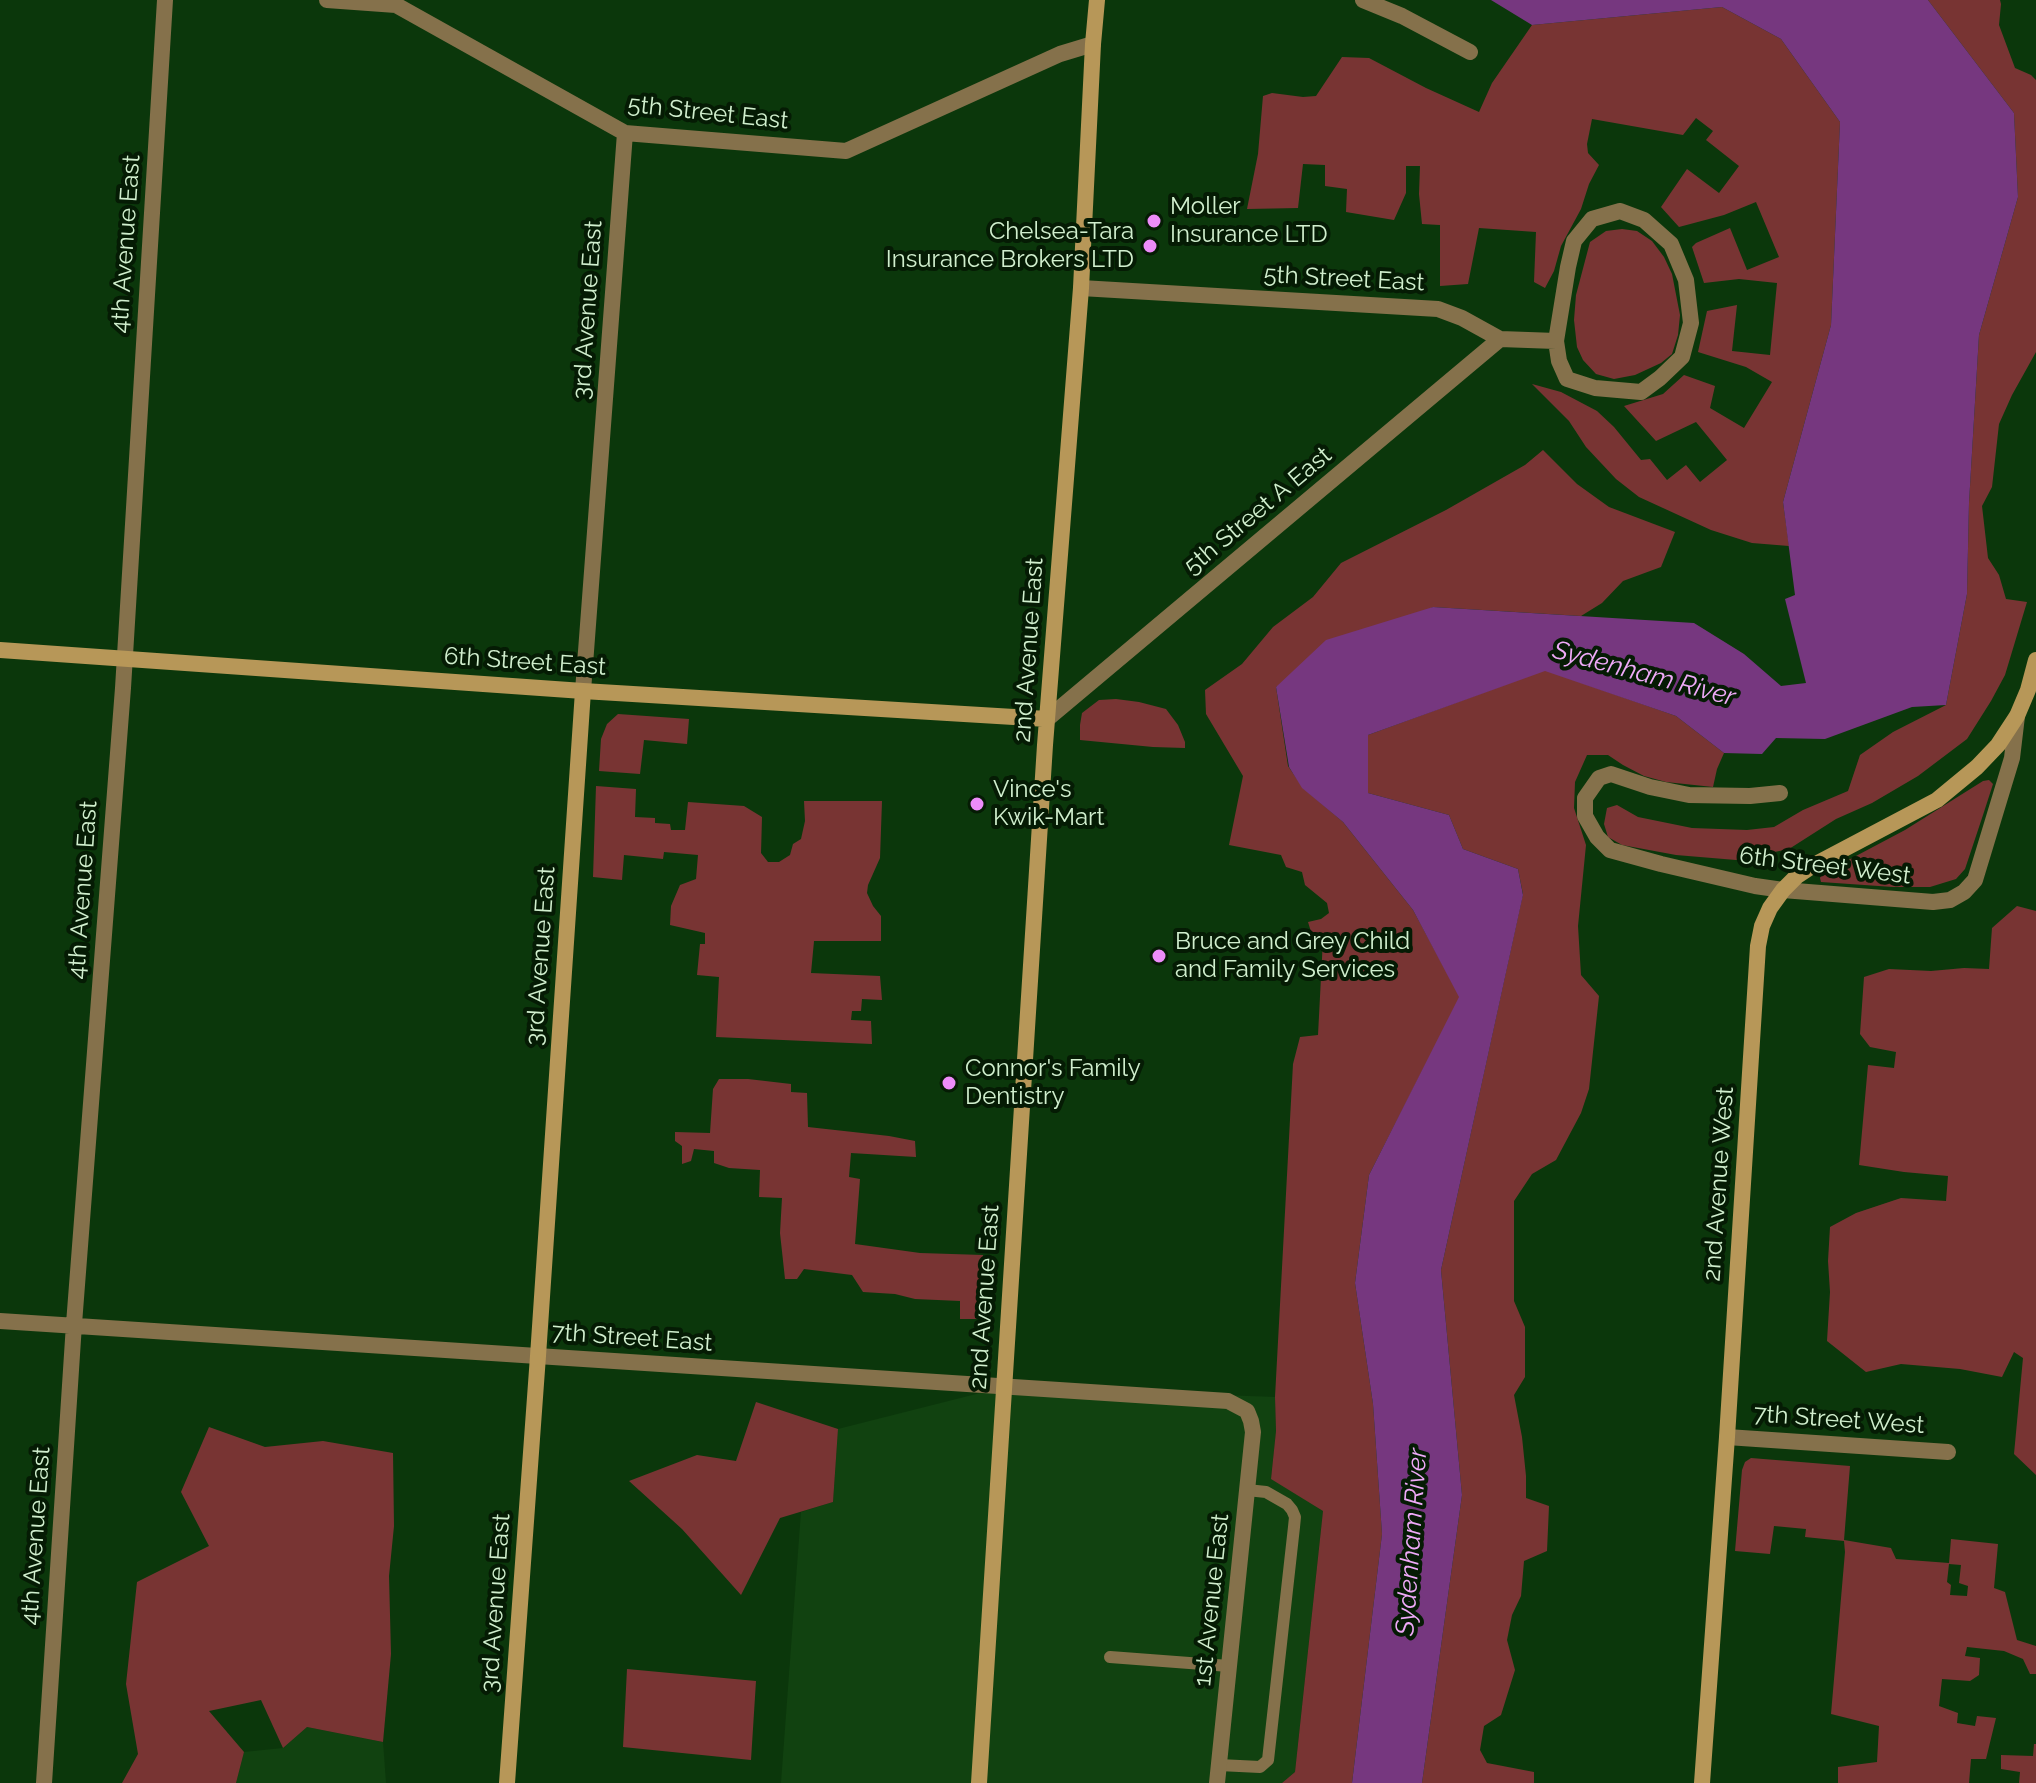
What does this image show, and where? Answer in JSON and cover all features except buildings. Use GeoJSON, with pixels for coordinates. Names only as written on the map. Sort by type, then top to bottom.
{"type":"FeatureCollection","features":[{"type":"Feature","properties":{"kind":"main road","name":"2nd Avenue East"},"geometry":{"type":"LineString","coordinates":[[979,1783],[1047,719],[1081,288],[1097,0]]}},
{"type":"Feature","properties":{"kind":"main road","name":"6th Street East"},"geometry":{"type":"LineString","coordinates":[[0,650],[583,691],[1047,719]]}},
{"type":"Feature","properties":{"kind":"main road","name":"6th Street West"},"geometry":{"type":"LineString","coordinates":[[2017,716],[2036,660]]}},
{"type":"Feature","properties":{"kind":"main road","name":"3rd Avenue East"},"geometry":{"type":"LineString","coordinates":[[507,1783],[583,691]]}},
{"type":"Feature","properties":{"kind":"main road","name":"2nd Avenue West"},"geometry":{"type":"LineString","coordinates":[[1702,1783],[1758,946],[1762,926],[1770,908],[1797,876],[1937,800],[1998,745],[2017,716]]}},
{"type":"Feature","properties":{"kind":"street","name":"4th Avenue East"},"geometry":{"type":"LineString","coordinates":[[44,1783],[74,1324],[125,659],[165,0]]}},
{"type":"Feature","properties":{"kind":"street","name":"5th Street East"},"geometry":{"type":"LineString","coordinates":[[327,0],[396,5],[625,133],[846,151],[1060,54],[1093,44]]}},
{"type":"Feature","properties":{"kind":"street"},"geometry":{"type":"LineString","coordinates":[[1363,0],[1402,16],[1470,52]]}},
{"type":"Feature","properties":{"kind":"street","name":"3rd Avenue East"},"geometry":{"type":"LineString","coordinates":[[583,691],[625,133]]}},
{"type":"Feature","properties":{"kind":"street"},"geometry":{"type":"LineString","coordinates":[[1620,211],[1644,220],[1671,244],[1686,280],[1691,323],[1682,357],[1660,378],[1641,392],[1595,388],[1567,379],[1559,361],[1556,341],[1574,241],[1592,219],[1620,211]]}},
{"type":"Feature","properties":{"kind":"street","name":"5th Street East"},"geometry":{"type":"LineString","coordinates":[[1081,288],[1438,309],[1500,339]]}},
{"type":"Feature","properties":{"kind":"street"},"geometry":{"type":"LineString","coordinates":[[1500,339],[1556,341]]}},
{"type":"Feature","properties":{"kind":"street","name":"5th Street A East"},"geometry":{"type":"LineString","coordinates":[[1047,719],[1500,339]]}},
{"type":"Feature","properties":{"kind":"street","name":"6th Street West"},"geometry":{"type":"LineString","coordinates":[[1780,793],[1689,795],[1650,787],[1611,774],[1599,778],[1585,798],[1585,816],[1597,837],[1610,850],[1755,886],[1933,902],[1950,900],[1964,892],[1975,880],[2012,758],[2017,716]]}},
{"type":"Feature","properties":{"kind":"street","name":"7th Street East"},"geometry":{"type":"LineString","coordinates":[[0,1321],[1228,1401],[1247,1411],[1251,1421]]}},
{"type":"Feature","properties":{"kind":"street","name":"1st Avenue East"},"geometry":{"type":"LineString","coordinates":[[1217,1783],[1253,1432],[1251,1421]]}},
{"type":"Feature","properties":{"kind":"street","name":"7th Street West"},"geometry":{"type":"LineString","coordinates":[[1727,1437],[1948,1452]]}},
{"type":"Feature","properties":{"kind":"lane"},"geometry":{"type":"LineString","coordinates":[[1219,1765],[1260,1767],[1268,1760],[1294,1527],[1295,1517],[1287,1504],[1266,1492],[1247,1490]]}},
{"type":"Feature","properties":{"kind":"lane"},"geometry":{"type":"LineString","coordinates":[[1110,1657],[1229,1666]]}},
{"type":"Feature","properties":{"kind":"shaded area"},"geometry":{"type":"Polygon","coordinates":[[[1928,0],[2000,0],[1999,25],[2015,68],[2036,80],[2036,352],[1999,424],[1992,487],[1982,506],[1988,558],[1999,575],[2006,599],[2027,602],[2005,675],[1967,739],[1918,776],[1872,803],[1836,819],[1789,849],[1736,860],[1676,855],[1622,845],[1608,837],[1604,824],[1607,808],[1617,805],[1638,817],[1692,828],[1747,830],[1774,827],[1803,810],[1848,791],[1860,755],[1893,732],[1946,705],[1967,594],[1979,335],[2018,197],[2014,113],[1928,0]]]}},
{"type":"Feature","properties":{"kind":"shaded area"},"geometry":{"type":"Polygon","coordinates":[[[1722,7],[1781,39],[1840,122],[1831,325],[1783,502],[1789,546],[1752,543],[1711,530],[1639,497],[1616,479],[1586,447],[1569,421],[1532,384],[1561,392],[1597,411],[1641,460],[1650,459],[1667,480],[1686,465],[1700,482],[1727,460],[1696,422],[1656,441],[1624,406],[1663,394],[1684,375],[1715,386],[1710,408],[1744,428],[1772,382],[1746,367],[1698,352],[1707,311],[1737,305],[1732,351],[1770,355],[1777,283],[1739,279],[1704,283],[1692,247],[1730,228],[1747,270],[1779,257],[1756,202],[1724,215],[1679,227],[1661,207],[1687,169],[1719,193],[1739,166],[1706,140],[1713,131],[1696,118],[1683,135],[1592,119],[1588,153],[1599,165],[1545,288],[1534,282],[1536,232],[1479,228],[1468,284],[1440,286],[1440,225],[1422,224],[1420,166],[1406,166],[1406,193],[1394,220],[1346,212],[1347,189],[1325,186],[1325,165],[1303,164],[1298,208],[1247,209],[1258,154],[1263,96],[1272,93],[1316,96],[1342,57],[1369,58],[1479,112],[1492,83],[1532,25],[1722,7]]]}},
{"type":"Feature","properties":{"kind":"shaded area"},"geometry":{"type":"Polygon","coordinates":[[[1606,231],[1637,231],[1652,241],[1664,257],[1672,274],[1680,315],[1672,354],[1635,375],[1614,379],[1596,374],[1583,360],[1577,347],[1574,320],[1576,295],[1590,242],[1606,231]]]}},
{"type":"Feature","properties":{"kind":"shaded area"},"geometry":{"type":"Polygon","coordinates":[[[1543,450],[1577,484],[1609,507],[1675,532],[1661,567],[1623,581],[1602,603],[1581,616],[1433,607],[1276,687],[1288,766],[1303,788],[1343,822],[1413,910],[1460,997],[1369,1175],[1355,1283],[1373,1404],[1382,1534],[1352,1783],[1282,1783],[1295,1772],[1323,1511],[1271,1479],[1276,1431],[1275,1397],[1293,1064],[1300,1037],[1318,1035],[1323,939],[1312,935],[1308,922],[1329,913],[1327,903],[1305,885],[1302,872],[1286,867],[1281,855],[1229,845],[1243,776],[1206,714],[1205,690],[1242,664],[1273,627],[1313,597],[1341,563],[1446,510],[1525,465],[1543,450]]]}},
{"type":"Feature","properties":{"kind":"shaded area"},"geometry":{"type":"Polygon","coordinates":[[[1545,670],[1676,716],[1724,753],[1713,787],[1666,782],[1644,776],[1608,755],[1587,755],[1575,782],[1574,808],[1586,845],[1578,926],[1581,975],[1599,996],[1589,1089],[1581,1113],[1556,1160],[1532,1174],[1514,1201],[1514,1301],[1525,1327],[1525,1377],[1514,1395],[1522,1437],[1526,1498],[1549,1506],[1547,1551],[1524,1561],[1521,1596],[1512,1615],[1507,1640],[1515,1670],[1501,1715],[1484,1726],[1480,1750],[1487,1763],[1534,1772],[1534,1783],[1422,1783],[1462,1495],[1441,1270],[1523,894],[1518,869],[1463,849],[1449,815],[1368,793],[1368,735],[1545,670]]]}},
{"type":"Feature","properties":{"kind":"shaded area"},"geometry":{"type":"Polygon","coordinates":[[[1116,699],[1166,709],[1178,725],[1185,748],[1080,740],[1082,713],[1099,700],[1116,699]]]}},
{"type":"Feature","properties":{"kind":"shaded area"},"geometry":{"type":"Polygon","coordinates":[[[618,714],[689,719],[687,744],[644,740],[640,774],[599,771],[601,739],[607,724],[618,714]]]}},
{"type":"Feature","properties":{"kind":"shaded area"},"geometry":{"type":"Polygon","coordinates":[[[1989,780],[1993,784],[1965,869],[1956,879],[1930,887],[1821,882],[1822,874],[1989,780]]]}},
{"type":"Feature","properties":{"kind":"shaded area"},"geometry":{"type":"Polygon","coordinates":[[[596,786],[636,789],[635,817],[655,818],[655,823],[670,824],[671,830],[685,830],[688,802],[744,806],[762,817],[761,853],[768,862],[779,862],[790,855],[793,844],[801,839],[805,821],[804,801],[882,801],[880,858],[867,893],[881,916],[881,941],[814,941],[811,973],[880,976],[882,1000],[862,999],[861,1011],[852,1011],[851,1020],[871,1021],[872,1044],[716,1037],[719,977],[697,975],[700,944],[705,944],[705,933],[670,925],[671,906],[680,885],[696,879],[698,855],[664,852],[663,859],[624,855],[622,880],[593,877],[596,786]]]}},
{"type":"Feature","properties":{"kind":"shaded area"},"geometry":{"type":"Polygon","coordinates":[[[2017,906],[2036,911],[2036,1475],[2014,1454],[2023,1358],[2014,1352],[2002,1377],[1960,1369],[1901,1364],[1866,1372],[1827,1341],[1830,1227],[1856,1213],[1901,1198],[1946,1201],[1948,1176],[1859,1165],[1868,1065],[1894,1068],[1896,1052],[1870,1047],[1860,1034],[1864,977],[1889,969],[1989,969],[1992,928],[2017,906]]]}},
{"type":"Feature","properties":{"kind":"shaded area"},"geometry":{"type":"Polygon","coordinates":[[[719,1079],[791,1084],[791,1092],[807,1093],[808,1127],[915,1141],[916,1157],[851,1153],[849,1177],[860,1179],[855,1244],[920,1253],[983,1255],[978,1319],[960,1319],[960,1301],[863,1292],[852,1275],[804,1269],[797,1279],[785,1279],[780,1233],[782,1198],[759,1197],[760,1170],[729,1168],[714,1163],[714,1151],[694,1149],[691,1161],[682,1164],[682,1146],[675,1141],[675,1132],[710,1133],[713,1089],[719,1079]]]}},
{"type":"Feature","properties":{"kind":"shaded area"},"geometry":{"type":"Polygon","coordinates":[[[1004,1387],[1275,1397],[1276,1431],[1271,1478],[1323,1511],[1295,1772],[1282,1783],[781,1783],[801,1512],[833,1502],[838,1429],[1004,1387]]]}},
{"type":"Feature","properties":{"kind":"shaded area"},"geometry":{"type":"Polygon","coordinates":[[[756,1402],[838,1429],[833,1502],[780,1518],[741,1595],[682,1529],[629,1481],[697,1455],[736,1461],[756,1402]]]}},
{"type":"Feature","properties":{"kind":"shaded area"},"geometry":{"type":"Polygon","coordinates":[[[209,1427],[265,1447],[323,1441],[393,1453],[394,1526],[389,1576],[391,1654],[383,1742],[307,1727],[283,1748],[261,1700],[209,1711],[244,1752],[236,1783],[122,1783],[138,1754],[126,1684],[137,1582],[209,1546],[181,1492],[209,1427]]]}},
{"type":"Feature","properties":{"kind":"shaded area"},"geometry":{"type":"Polygon","coordinates":[[[1751,1458],[1850,1466],[1844,1540],[1891,1548],[1896,1559],[1949,1563],[1951,1539],[1998,1544],[1994,1588],[2005,1592],[2017,1640],[2036,1646],[2036,1674],[2030,1674],[2023,1659],[2004,1651],[1967,1647],[1965,1656],[1980,1658],[1979,1675],[1970,1681],[1942,1679],[1939,1706],[1958,1713],[1957,1723],[1975,1726],[1977,1716],[1996,1718],[1986,1759],[1971,1759],[1969,1783],[1838,1783],[1838,1767],[1877,1762],[1879,1726],[1831,1714],[1844,1541],[1805,1537],[1806,1529],[1774,1526],[1770,1554],[1735,1551],[1745,1462],[1751,1458]],[[1949,1564],[1947,1582],[1951,1585],[1950,1595],[1967,1596],[1968,1586],[1959,1583],[1961,1565],[1949,1564]]]}},
{"type":"Feature","properties":{"kind":"shaded area"},"geometry":{"type":"Polygon","coordinates":[[[627,1669],[756,1681],[751,1760],[623,1747],[627,1669]]]}},
{"type":"Feature","properties":{"kind":"shaded area"},"geometry":{"type":"Polygon","coordinates":[[[307,1727],[383,1742],[386,1783],[236,1783],[244,1752],[283,1748],[307,1727]]]}},
{"type":"Feature","properties":{"kind":"shaded area"},"geometry":{"type":"Polygon","coordinates":[[[2034,1744],[2036,1783],[2019,1783],[2020,1772],[2001,1769],[2001,1755],[2033,1756],[2034,1744]]]}},
{"type":"Feature","properties":{"kind":"water","name":"Sydenham River"},"geometry":{"type":"Polygon","coordinates":[[[1491,0],[1928,0],[2014,113],[2018,197],[1979,335],[1967,594],[1946,705],[1912,707],[1825,739],[1776,738],[1762,754],[1724,753],[1676,716],[1545,671],[1368,735],[1368,793],[1449,815],[1463,849],[1518,869],[1523,895],[1441,1270],[1462,1495],[1422,1783],[1352,1783],[1382,1534],[1373,1404],[1355,1283],[1369,1175],[1459,997],[1413,910],[1343,822],[1302,788],[1289,767],[1276,687],[1326,640],[1433,607],[1694,623],[1744,654],[1781,686],[1806,683],[1785,599],[1795,595],[1783,502],[1831,325],[1840,122],[1781,39],[1722,7],[1532,25],[1491,0]]]}},
{"type":"Feature","properties":{"kind":"place","name":"Moller Insurance LTD"},"geometry":{"type":"Point","coordinates":[1154,221]}},
{"type":"Feature","properties":{"kind":"place","name":"Chelsea-Tara Insurance Brokers LTD"},"geometry":{"type":"Point","coordinates":[1150,246]}},
{"type":"Feature","properties":{"kind":"place","name":"Vince's Kwik-Mart"},"geometry":{"type":"Point","coordinates":[977,804]}},
{"type":"Feature","properties":{"kind":"place","name":"Bruce and Grey Child and Family Services"},"geometry":{"type":"Point","coordinates":[1159,956]}},
{"type":"Feature","properties":{"kind":"place","name":"Connor's Family Dentistry"},"geometry":{"type":"Point","coordinates":[949,1083]}}]}
